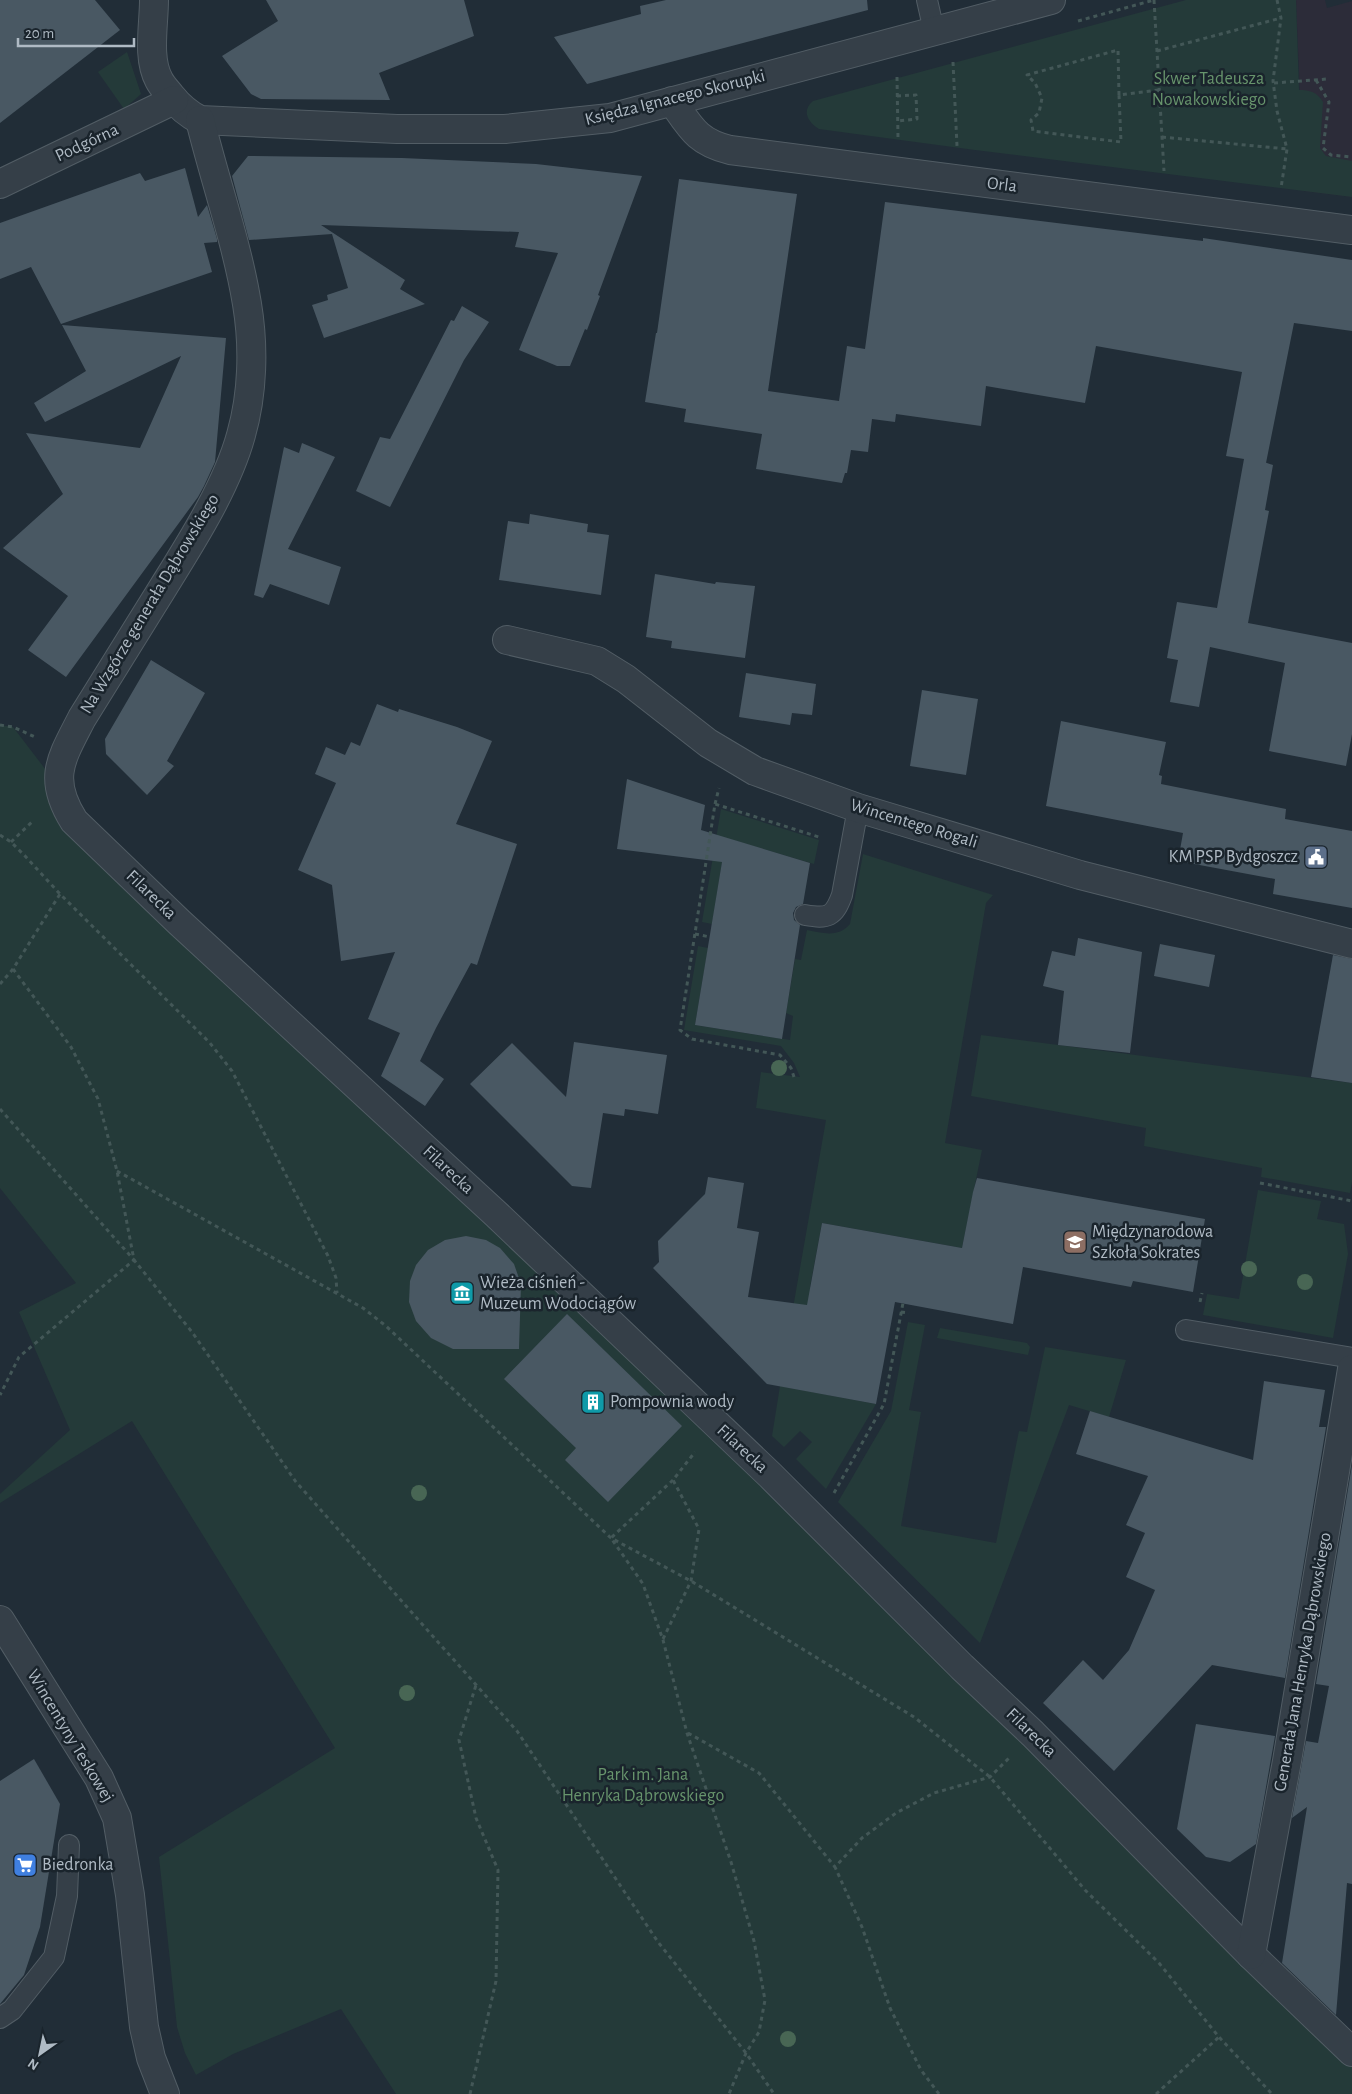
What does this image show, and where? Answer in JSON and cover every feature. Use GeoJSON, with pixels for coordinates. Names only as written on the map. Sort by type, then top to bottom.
{"type":"FeatureCollection","features":[{"type":"Feature","properties":{"kind":"street"},"geometry":{"type":"LineString","coordinates":[[154,0],[152,55],[159,81],[189,115],[200,120]]}},
{"type":"Feature","properties":{"kind":"street","name":"Księdza Ignacego Skorupki"},"geometry":{"type":"LineString","coordinates":[[200,120],[397,129],[506,129],[610,118],[1052,0]]}},
{"type":"Feature","properties":{"kind":"street","name":"Podgórna"},"geometry":{"type":"LineString","coordinates":[[0,184],[174,100]]}},
{"type":"Feature","properties":{"kind":"street","name":"Orla"},"geometry":{"type":"LineString","coordinates":[[672,101],[692,130],[703,140],[730,150],[1350,226]]}},
{"type":"Feature","properties":{"kind":"street","name":"Na Wzgórze generała Dąbrowskiego"},"geometry":{"type":"LineString","coordinates":[[61,794],[58,777],[60,762],[64,752],[82,718],[203,520],[230,464],[241,436],[245,418],[250,392],[251,357],[247,304],[240,270],[200,120]]}},
{"type":"Feature","properties":{"kind":"street","name":"Wincentego Rogali"},"geometry":{"type":"LineString","coordinates":[[507,640],[597,661],[626,679],[708,743],[755,771],[858,808],[1080,875],[1352,944]]}},
{"type":"Feature","properties":{"kind":"street","name":"Filarecka"},"geometry":{"type":"LineString","coordinates":[[61,794],[66,808],[74,821],[86,834],[178,922],[496,1214],[770,1475],[955,1660],[1033,1734],[1251,1954],[1352,2052]]}},
{"type":"Feature","properties":{"kind":"street","name":"Generała Jana Henryka Dąbrowskiego"},"geometry":{"type":"LineString","coordinates":[[1251,1954],[1287,1761],[1352,1369]]}},
{"type":"Feature","properties":{"kind":"street","name":"Wincentyny Teskowej"},"geometry":{"type":"LineString","coordinates":[[0,1620],[99,1778],[117,1818],[130,1895],[144,2027],[151,2058],[165,2094]]}},
{"type":"Feature","properties":{"kind":"lane"},"geometry":{"type":"LineString","coordinates":[[927,0],[934,31]]}},
{"type":"Feature","properties":{"kind":"lane"},"geometry":{"type":"LineString","coordinates":[[806,915],[822,918],[832,914],[838,906],[842,895],[858,808]]}},
{"type":"Feature","properties":{"kind":"lane"},"geometry":{"type":"LineString","coordinates":[[1186,1330],[1352,1358]]}},
{"type":"Feature","properties":{"kind":"lane"},"geometry":{"type":"LineString","coordinates":[[0,2018],[12,2010],[54,1957],[67,1896],[69,1845]]}},
{"type":"Feature","properties":{"kind":"path"},"geometry":{"type":"LineString","coordinates":[[1154,0],[1164,179]]}},
{"type":"Feature","properties":{"kind":"path"},"geometry":{"type":"LineString","coordinates":[[1277,0],[1281,18],[1274,83],[1277,111],[1287,149],[1281,193]]}},
{"type":"Feature","properties":{"kind":"path"},"geometry":{"type":"LineString","coordinates":[[1157,51],[1281,18]]}},
{"type":"Feature","properties":{"kind":"path"},"geometry":{"type":"LineString","coordinates":[[1118,50],[1120,95],[1122,142],[1033,131],[1031,120],[1038,113],[1042,98],[1035,83],[1027,74],[1118,50]]}},
{"type":"Feature","properties":{"kind":"path"},"geometry":{"type":"LineString","coordinates":[[952,57],[958,154]]}},
{"type":"Feature","properties":{"kind":"path"},"geometry":{"type":"LineString","coordinates":[[896,71],[898,146]]}},
{"type":"Feature","properties":{"kind":"path"},"geometry":{"type":"LineString","coordinates":[[1274,83],[1327,79]]}},
{"type":"Feature","properties":{"kind":"path"},"geometry":{"type":"LineString","coordinates":[[1316,80],[1329,102],[1323,148],[1331,155],[1352,158]]}},
{"type":"Feature","properties":{"kind":"path"},"geometry":{"type":"LineString","coordinates":[[1120,95],[1159,90]]}},
{"type":"Feature","properties":{"kind":"path"},"geometry":{"type":"LineString","coordinates":[[897,96],[916,95],[917,119],[897,120]]}},
{"type":"Feature","properties":{"kind":"path"},"geometry":{"type":"LineString","coordinates":[[1162,137],[1287,149]]}},
{"type":"Feature","properties":{"kind":"path"},"geometry":{"type":"LineString","coordinates":[[794,1077],[791,1068],[780,1055],[692,1039],[680,1030],[715,804],[851,847]]}},
{"type":"Feature","properties":{"kind":"path"},"geometry":{"type":"LineString","coordinates":[[0,835],[11,842],[60,894],[210,1043],[232,1071],[328,1256],[336,1278],[337,1293]]}},
{"type":"Feature","properties":{"kind":"path"},"geometry":{"type":"LineString","coordinates":[[0,984],[13,970],[60,894]]}},
{"type":"Feature","properties":{"kind":"path"},"geometry":{"type":"LineString","coordinates":[[695,934],[710,937]]}},
{"type":"Feature","properties":{"kind":"path"},"geometry":{"type":"LineString","coordinates":[[13,970],[71,1047],[98,1099],[117,1171],[134,1260]]}},
{"type":"Feature","properties":{"kind":"path"},"geometry":{"type":"LineString","coordinates":[[0,1109],[134,1260],[192,1332],[296,1482],[517,1731],[658,1942],[746,2053],[774,2094]]}},
{"type":"Feature","properties":{"kind":"path"},"geometry":{"type":"LineString","coordinates":[[117,1171],[337,1293],[363,1308],[386,1326],[611,1538],[643,1584],[663,1640],[688,1733],[731,1862],[754,1941],[765,2000],[759,2032],[746,2053],[729,2094]]}},
{"type":"Feature","properties":{"kind":"path"},"geometry":{"type":"LineString","coordinates":[[1260,1183],[1352,1200]]}},
{"type":"Feature","properties":{"kind":"path"},"geometry":{"type":"LineString","coordinates":[[0,1395],[19,1357],[134,1260]]}},
{"type":"Feature","properties":{"kind":"path"},"geometry":{"type":"LineString","coordinates":[[833,1496],[884,1404],[903,1303]]}},
{"type":"Feature","properties":{"kind":"path"},"geometry":{"type":"LineString","coordinates":[[902,1312],[909,1313]]}},
{"type":"Feature","properties":{"kind":"path"},"geometry":{"type":"LineString","coordinates":[[611,1538],[673,1480],[716,1425]]}},
{"type":"Feature","properties":{"kind":"path"},"geometry":{"type":"LineString","coordinates":[[663,1640],[691,1581],[700,1529],[673,1480]]}},
{"type":"Feature","properties":{"kind":"path"},"geometry":{"type":"LineString","coordinates":[[611,1538],[691,1581],[914,1717],[990,1777],[1085,1890],[1159,1963],[1219,2037],[1272,2094]]}},
{"type":"Feature","properties":{"kind":"path"},"geometry":{"type":"LineString","coordinates":[[470,2094],[496,1981],[498,1870],[476,1818],[459,1740],[476,1685]]}},
{"type":"Feature","properties":{"kind":"path"},"geometry":{"type":"LineString","coordinates":[[688,1733],[759,1773],[835,1867],[862,1927],[890,2008],[921,2070],[939,2094]]}},
{"type":"Feature","properties":{"kind":"path"},"geometry":{"type":"LineString","coordinates":[[835,1867],[862,1838],[896,1813],[934,1794],[990,1777],[1033,1734]]}},
{"type":"Feature","properties":{"kind":"path"},"geometry":{"type":"LineString","coordinates":[[1156,2094],[1219,2037]]}},
{"type":"Feature","properties":{"kind":"shaded area"},"geometry":{"type":"Polygon","coordinates":[[[1296,0],[1325,0],[1327,8],[1352,1],[1352,197],[1304,191],[1296,0]]]}},
{"type":"Feature","properties":{"kind":"green space","name":"Skwer Tadeusza Nowakowskiego"},"geometry":{"type":"Polygon","coordinates":[[[1186,0],[1296,0],[1299,90],[1313,92],[1323,102],[1320,148],[1326,156],[1352,161],[1352,197],[819,129],[807,116],[807,109],[813,101],[1186,0]]]}},
{"type":"Feature","properties":{"kind":"green space"},"geometry":{"type":"Polygon","coordinates":[[[127,52],[141,94],[124,109],[98,72],[127,52]]]}},
{"type":"Feature","properties":{"kind":"green space","name":"Park im. Jana Henryka Dąbrowskiego"},"geometry":{"type":"Polygon","coordinates":[[[0,725],[13,727],[49,774],[61,794],[1352,2052],[1352,2094],[396,2094],[341,2009],[233,2054],[196,2075],[185,2053],[177,2027],[159,1857],[335,1748],[132,1421],[0,1503],[0,1494],[70,1430],[19,1312],[76,1283],[0,1188],[0,725]]]}},
{"type":"Feature","properties":{"kind":"green space"},"geometry":{"type":"Polygon","coordinates":[[[721,809],[819,840],[814,864],[726,838],[712,924],[702,922],[721,809]]]}},
{"type":"Feature","properties":{"kind":"green space"},"geometry":{"type":"Polygon","coordinates":[[[863,854],[993,895],[986,903],[945,1143],[982,1150],[962,1248],[822,1223],[810,1287],[826,1290],[790,1325],[826,1120],[756,1108],[761,1072],[800,1077],[794,1063],[781,1046],[684,1030],[698,946],[708,948],[695,1025],[790,1040],[793,1016],[786,1013],[795,959],[801,960],[807,930],[835,933],[850,924],[863,854]]]}},
{"type":"Feature","properties":{"kind":"green space"},"geometry":{"type":"Polygon","coordinates":[[[981,1035],[1352,1083],[1352,1182],[1350,1193],[1261,1177],[1262,1168],[1144,1146],[1146,1128],[971,1096],[981,1035]]]}},
{"type":"Feature","properties":{"kind":"green space"},"geometry":{"type":"Polygon","coordinates":[[[1258,1190],[1321,1201],[1317,1219],[1344,1224],[1348,1254],[1333,1338],[1203,1315],[1207,1294],[1239,1299],[1258,1190]]]}},
{"type":"Feature","properties":{"kind":"green space"},"geometry":{"type":"Polygon","coordinates":[[[908,1322],[925,1325],[909,1410],[921,1412],[901,1526],[996,1543],[1019,1431],[1027,1432],[1045,1347],[1126,1360],[1109,1417],[1069,1405],[980,1643],[838,1502],[891,1411],[908,1322]]]}},
{"type":"Feature","properties":{"kind":"green space"},"geometry":{"type":"Polygon","coordinates":[[[940,1328],[1027,1343],[1030,1347],[1028,1355],[937,1338],[940,1328]]]}},
{"type":"Feature","properties":{"kind":"green space"},"geometry":{"type":"Polygon","coordinates":[[[780,1386],[876,1404],[826,1489],[796,1459],[812,1442],[800,1431],[784,1447],[772,1436],[780,1386]]]}},
{"type":"Feature","properties":{"kind":"building"},"geometry":{"type":"Polygon","coordinates":[[[0,0],[95,0],[120,30],[0,123],[0,0]]]}},
{"type":"Feature","properties":{"kind":"building"},"geometry":{"type":"Polygon","coordinates":[[[266,0],[464,0],[474,36],[379,73],[390,100],[261,99],[251,94],[222,56],[278,21],[266,0]]]}},
{"type":"Feature","properties":{"kind":"building"},"geometry":{"type":"Polygon","coordinates":[[[666,0],[867,0],[868,10],[587,84],[554,37],[641,14],[640,6],[666,0]]]}},
{"type":"Feature","properties":{"kind":"building"},"geometry":{"type":"Polygon","coordinates":[[[248,156],[402,158],[536,164],[642,176],[587,330],[585,329],[570,366],[557,366],[519,350],[558,253],[515,247],[519,232],[321,225],[405,280],[400,289],[425,304],[324,338],[312,305],[328,300],[327,295],[348,288],[332,234],[249,240],[232,176],[248,156]]]}},
{"type":"Feature","properties":{"kind":"building"},"geometry":{"type":"Polygon","coordinates":[[[185,168],[198,217],[207,205],[217,239],[217,242],[204,243],[212,272],[61,324],[31,267],[0,279],[0,223],[140,173],[145,181],[185,168]]]}},
{"type":"Feature","properties":{"kind":"building"},"geometry":{"type":"Polygon","coordinates":[[[679,179],[797,194],[768,391],[839,401],[847,346],[865,349],[885,202],[1203,241],[1203,238],[1352,260],[1352,331],[1294,323],[1266,463],[1273,465],[1265,510],[1269,511],[1248,623],[1352,643],[1352,734],[1346,766],[1269,751],[1285,663],[1210,647],[1199,707],[1170,702],[1178,660],[1167,658],[1177,602],[1217,608],[1244,459],[1226,456],[1242,372],[1096,346],[1085,403],[986,386],[981,426],[896,414],[895,422],[872,419],[868,452],[851,450],[847,473],[845,473],[842,483],[756,469],[762,434],[684,422],[686,409],[645,402],[679,179]]]}},
{"type":"Feature","properties":{"kind":"building"},"geometry":{"type":"Polygon","coordinates":[[[462,306],[489,322],[464,360],[390,507],[356,491],[380,437],[390,439],[451,320],[454,321],[462,306]]]}},
{"type":"Feature","properties":{"kind":"building"},"geometry":{"type":"Polygon","coordinates":[[[62,325],[226,338],[215,462],[204,486],[198,497],[66,677],[28,650],[68,596],[3,548],[63,494],[26,433],[140,448],[181,356],[45,422],[34,403],[86,371],[62,325]]]}},
{"type":"Feature","properties":{"kind":"building"},"geometry":{"type":"Polygon","coordinates":[[[302,443],[335,457],[288,549],[341,567],[329,605],[270,584],[263,598],[254,595],[284,447],[299,453],[302,443]]]}},
{"type":"Feature","properties":{"kind":"building"},"geometry":{"type":"Polygon","coordinates":[[[530,514],[588,524],[587,532],[609,535],[601,595],[499,580],[508,521],[529,524],[530,514]]]}},
{"type":"Feature","properties":{"kind":"building"},"geometry":{"type":"Polygon","coordinates":[[[655,574],[715,584],[716,582],[755,586],[745,658],[671,648],[672,641],[646,637],[655,574]]]}},
{"type":"Feature","properties":{"kind":"building"},"geometry":{"type":"Polygon","coordinates":[[[151,660],[205,693],[167,761],[174,766],[147,795],[106,754],[105,739],[151,660]]]}},
{"type":"Feature","properties":{"kind":"building"},"geometry":{"type":"Polygon","coordinates":[[[746,673],[816,684],[812,715],[792,713],[790,725],[739,717],[746,673]]]}},
{"type":"Feature","properties":{"kind":"building"},"geometry":{"type":"Polygon","coordinates":[[[922,690],[978,699],[966,775],[910,766],[922,690]]]}},
{"type":"Feature","properties":{"kind":"building"},"geometry":{"type":"Polygon","coordinates":[[[377,704],[398,712],[399,709],[457,727],[492,741],[456,824],[517,844],[477,965],[471,963],[420,1061],[444,1079],[425,1106],[381,1076],[400,1033],[368,1019],[395,952],[341,961],[332,885],[298,870],[336,783],[315,774],[326,747],[345,755],[351,742],[360,746],[377,704]]]}},
{"type":"Feature","properties":{"kind":"building"},"geometry":{"type":"Polygon","coordinates":[[[1061,721],[1166,742],[1159,775],[1162,776],[1161,784],[1286,809],[1285,819],[1352,831],[1352,908],[1273,894],[1275,879],[1178,861],[1183,833],[1046,806],[1061,721]]]}},
{"type":"Feature","properties":{"kind":"building"},"geometry":{"type":"Polygon","coordinates":[[[627,779],[705,805],[701,830],[810,863],[803,904],[796,907],[793,913],[794,920],[800,925],[782,1039],[695,1025],[722,862],[617,849],[627,779]]]}},
{"type":"Feature","properties":{"kind":"building"},"geometry":{"type":"Polygon","coordinates":[[[1078,938],[1142,952],[1130,1053],[1058,1045],[1064,991],[1043,986],[1052,951],[1075,956],[1078,938]]]}},
{"type":"Feature","properties":{"kind":"building"},"geometry":{"type":"Polygon","coordinates":[[[1160,944],[1215,955],[1209,987],[1154,976],[1160,944]]]}},
{"type":"Feature","properties":{"kind":"building"},"geometry":{"type":"Polygon","coordinates":[[[1333,955],[1352,959],[1352,1083],[1311,1077],[1333,955]]]}},
{"type":"Feature","properties":{"kind":"building"},"geometry":{"type":"Polygon","coordinates":[[[574,1042],[667,1055],[658,1114],[625,1109],[624,1116],[603,1113],[591,1188],[572,1186],[470,1084],[512,1043],[566,1097],[574,1042]]]}},
{"type":"Feature","properties":{"kind":"building"},"geometry":{"type":"Polygon","coordinates":[[[708,1177],[744,1183],[737,1228],[759,1232],[748,1297],[807,1305],[822,1223],[962,1248],[977,1178],[1205,1219],[1193,1292],[1133,1281],[1131,1287],[1023,1267],[1013,1324],[895,1302],[876,1404],[767,1384],[653,1268],[659,1262],[658,1241],[705,1194],[708,1177]]]}},
{"type":"Feature","properties":{"kind":"building"},"geometry":{"type":"Polygon","coordinates":[[[466,1236],[486,1240],[500,1248],[514,1264],[521,1284],[519,1349],[453,1349],[431,1338],[416,1321],[409,1302],[410,1281],[416,1265],[428,1250],[445,1240],[466,1236]]]}},
{"type":"Feature","properties":{"kind":"building","name":"Pompownia wody"},"geometry":{"type":"Polygon","coordinates":[[[567,1314],[682,1426],[608,1502],[565,1460],[576,1448],[504,1379],[567,1314]]]}},
{"type":"Feature","properties":{"kind":"building"},"geometry":{"type":"Polygon","coordinates":[[[1264,1381],[1325,1390],[1319,1427],[1326,1427],[1285,1678],[1212,1665],[1114,1771],[1043,1703],[1083,1660],[1103,1680],[1129,1650],[1155,1590],[1126,1577],[1145,1533],[1126,1525],[1148,1476],[1076,1454],[1090,1411],[1253,1460],[1264,1381]]]}},
{"type":"Feature","properties":{"kind":"building"},"geometry":{"type":"Polygon","coordinates":[[[1352,1465],[1352,1884],[1347,1883],[1336,2015],[1282,1963],[1307,1807],[1292,1818],[1306,1741],[1318,1743],[1329,1686],[1316,1684],[1352,1465]]]}},
{"type":"Feature","properties":{"kind":"building"},"geometry":{"type":"Polygon","coordinates":[[[1196,1724],[1275,1736],[1256,1844],[1230,1862],[1206,1857],[1177,1829],[1196,1724]]]}},
{"type":"Feature","properties":{"kind":"building","name":"Biedronka"},"geometry":{"type":"Polygon","coordinates":[[[34,1759],[60,1804],[40,1927],[24,1975],[0,2004],[0,1781],[34,1759]]]}},
{"type":"Feature","properties":{"kind":"place","name":"KM PSP Bydgoszcz"},"geometry":{"type":"Point","coordinates":[1316,857]}},
{"type":"Feature","properties":{"kind":"place","name":"Międzynarodowa Szkoła Sokrates"},"geometry":{"type":"Point","coordinates":[1075,1242]}},
{"type":"Feature","properties":{"kind":"place","name":"Wieża ciśnień - Muzeum Wodociągów"},"geometry":{"type":"Point","coordinates":[462,1293]}},
{"type":"Feature","properties":{"kind":"place","name":"Pompownia wody"},"geometry":{"type":"Point","coordinates":[593,1402]}},
{"type":"Feature","properties":{"kind":"place","name":"Biedronka"},"geometry":{"type":"Point","coordinates":[25,1865]}}]}
